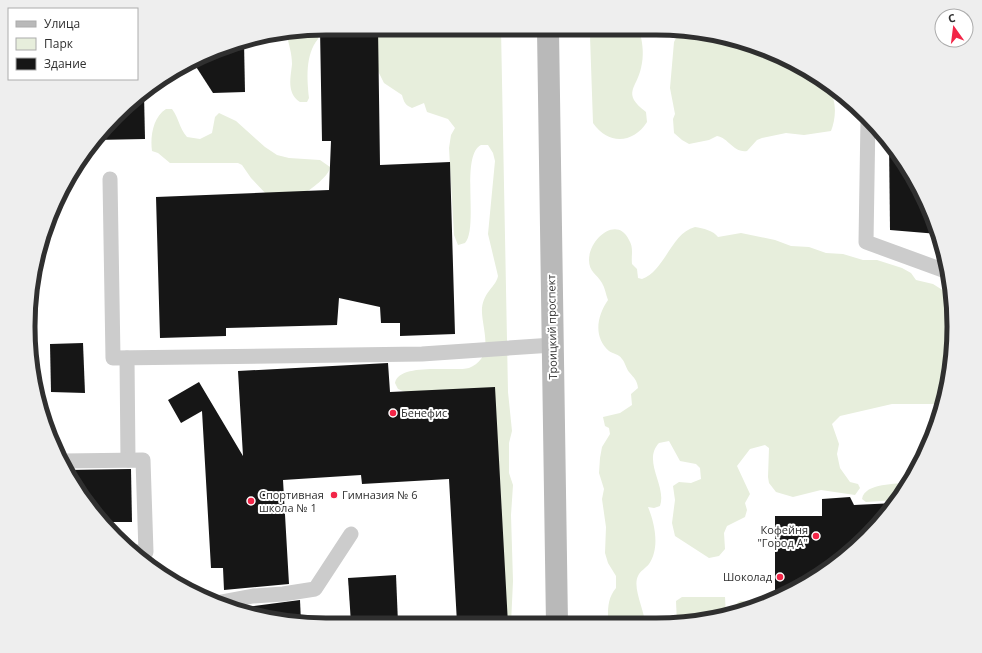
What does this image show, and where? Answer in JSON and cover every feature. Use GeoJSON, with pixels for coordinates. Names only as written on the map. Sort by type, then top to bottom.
{"type":"FeatureCollection","features":[{"type":"Feature","properties":{"kind":"main road","name":"Троицкий проспект"},"geometry":{"type":"LineString","coordinates":[[548,35],[557,618]]}},
{"type":"Feature","properties":{"kind":"lane"},"geometry":{"type":"LineString","coordinates":[[868,126],[866,242],[941,269]]}},
{"type":"Feature","properties":{"kind":"lane"},"geometry":{"type":"LineString","coordinates":[[110,179],[113,358],[422,354],[553,345]]}},
{"type":"Feature","properties":{"kind":"lane"},"geometry":{"type":"LineString","coordinates":[[127,358],[128,460]]}},
{"type":"Feature","properties":{"kind":"lane"},"geometry":{"type":"LineString","coordinates":[[69,462],[143,460],[146,552],[142,552]]}},
{"type":"Feature","properties":{"kind":"lane"},"geometry":{"type":"LineString","coordinates":[[227,601],[253,596],[315,590],[351,534]]}},
{"type":"Feature","properties":{"kind":"green space"},"geometry":{"type":"Polygon","coordinates":[[[318,35],[318,39],[311,52],[309,60],[309,98],[307,102],[300,102],[293,94],[291,89],[290,79],[292,60],[287,37],[318,35]]]}},
{"type":"Feature","properties":{"kind":"green space"},"geometry":{"type":"Polygon","coordinates":[[[378,35],[501,35],[508,392],[512,431],[509,443],[509,473],[513,485],[511,515],[513,581],[511,618],[504,618],[489,394],[408,393],[398,389],[395,383],[399,376],[406,372],[428,369],[469,368],[479,362],[484,354],[485,341],[482,314],[483,302],[498,276],[488,234],[495,161],[493,153],[488,145],[481,145],[475,152],[470,177],[469,235],[465,243],[458,245],[454,235],[449,148],[451,135],[455,128],[448,119],[427,112],[424,103],[412,108],[408,106],[402,95],[384,83],[378,71],[378,35]]]}},
{"type":"Feature","properties":{"kind":"green space"},"geometry":{"type":"Polygon","coordinates":[[[640,35],[643,59],[632,95],[638,105],[646,112],[647,122],[635,135],[628,138],[620,139],[606,135],[593,123],[590,36],[640,35]]]}},
{"type":"Feature","properties":{"kind":"green space"},"geometry":{"type":"Polygon","coordinates":[[[677,36],[694,37],[731,45],[767,57],[801,74],[831,94],[833,97],[835,114],[831,131],[804,135],[786,133],[762,138],[757,140],[747,151],[738,150],[725,139],[717,136],[709,140],[689,144],[674,133],[673,119],[675,114],[670,88],[674,42],[677,36]]]}},
{"type":"Feature","properties":{"kind":"green space"},"geometry":{"type":"Polygon","coordinates":[[[166,109],[172,109],[187,137],[200,139],[212,133],[215,117],[219,113],[236,121],[265,147],[277,155],[289,158],[320,160],[330,167],[329,170],[327,174],[310,190],[302,194],[290,196],[268,196],[251,178],[242,165],[238,163],[170,163],[158,153],[152,151],[151,146],[155,122],[166,109]]]}},
{"type":"Feature","properties":{"kind":"green space"},"geometry":{"type":"Polygon","coordinates":[[[695,227],[701,228],[714,233],[718,237],[741,233],[775,240],[791,246],[809,247],[826,253],[843,254],[863,260],[877,260],[902,268],[911,273],[916,280],[933,284],[945,292],[947,326],[945,365],[936,404],[892,404],[840,416],[832,424],[839,444],[837,454],[840,468],[850,482],[858,484],[860,488],[855,495],[821,490],[793,497],[776,492],[769,483],[768,477],[769,448],[765,445],[750,449],[737,466],[750,494],[745,503],[747,510],[745,517],[727,526],[724,533],[725,549],[719,556],[709,558],[675,536],[672,523],[675,500],[673,486],[679,482],[691,483],[701,479],[700,468],[696,464],[680,461],[669,441],[659,443],[654,450],[653,458],[660,490],[660,506],[654,508],[648,507],[654,528],[654,551],[649,564],[639,574],[637,581],[644,618],[608,618],[611,596],[616,588],[616,576],[608,563],[605,553],[606,527],[602,499],[604,489],[599,473],[602,447],[610,434],[609,428],[605,426],[603,417],[620,413],[632,405],[631,394],[638,388],[636,381],[623,360],[619,356],[609,351],[601,339],[598,326],[599,319],[608,300],[602,283],[590,267],[590,252],[598,238],[604,233],[611,230],[618,230],[624,233],[631,246],[632,264],[637,269],[638,278],[642,279],[650,275],[657,268],[674,244],[687,231],[695,227]]]}},
{"type":"Feature","properties":{"kind":"green space"},"geometry":{"type":"Polygon","coordinates":[[[901,483],[889,500],[866,502],[862,499],[864,494],[869,490],[882,485],[901,483]]]}},
{"type":"Feature","properties":{"kind":"green space"},"geometry":{"type":"Polygon","coordinates":[[[682,597],[725,597],[726,609],[694,616],[677,617],[676,601],[682,597]]]}},
{"type":"Feature","properties":{"kind":"green space"},"geometry":{"type":"Polygon","coordinates":[[[740,601],[744,601],[746,604],[732,608],[740,601]]]}},
{"type":"Feature","properties":{"kind":"building"},"geometry":{"type":"Polygon","coordinates":[[[320,35],[378,35],[380,165],[450,162],[455,334],[400,336],[400,323],[381,323],[380,307],[339,298],[337,325],[226,328],[226,336],[160,338],[156,197],[329,190],[331,141],[322,141],[320,35]]]}},
{"type":"Feature","properties":{"kind":"building"},"geometry":{"type":"Polygon","coordinates":[[[244,47],[245,92],[213,93],[196,66],[215,57],[244,47]]]}},
{"type":"Feature","properties":{"kind":"building"},"geometry":{"type":"Polygon","coordinates":[[[144,99],[145,139],[102,140],[120,120],[144,99]]]}},
{"type":"Feature","properties":{"kind":"building"},"geometry":{"type":"Polygon","coordinates":[[[889,152],[917,198],[932,234],[890,230],[889,152]]]}},
{"type":"Feature","properties":{"kind":"building"},"geometry":{"type":"Polygon","coordinates":[[[83,343],[85,393],[51,392],[50,344],[83,343]]]}},
{"type":"Feature","properties":{"kind":"building"},"geometry":{"type":"Polygon","coordinates":[[[388,363],[390,392],[495,387],[508,618],[457,618],[449,479],[362,484],[361,475],[283,480],[289,584],[224,590],[223,568],[211,568],[202,411],[181,423],[168,400],[199,382],[243,456],[238,371],[388,363]]]}},
{"type":"Feature","properties":{"kind":"building"},"geometry":{"type":"Polygon","coordinates":[[[131,469],[132,522],[110,522],[95,504],[73,470],[131,469]]]}},
{"type":"Feature","properties":{"kind":"building"},"geometry":{"type":"Polygon","coordinates":[[[850,497],[854,505],[887,503],[862,533],[833,558],[801,579],[775,592],[775,516],[822,516],[822,499],[850,497]]]}},
{"type":"Feature","properties":{"kind":"building"},"geometry":{"type":"Polygon","coordinates":[[[396,575],[398,618],[351,618],[348,578],[396,575]]]}},
{"type":"Feature","properties":{"kind":"building"},"geometry":{"type":"Polygon","coordinates":[[[300,600],[301,617],[288,616],[247,607],[300,600]]]}},
{"type":"Feature","properties":{"kind":"place","name":"Бенефис"},"geometry":{"type":"Point","coordinates":[393,413]}},
{"type":"Feature","properties":{"kind":"place","name":"Гимназия № 6"},"geometry":{"type":"Point","coordinates":[334,495]}},
{"type":"Feature","properties":{"kind":"place","name":"Спортивная школа № 1"},"geometry":{"type":"Point","coordinates":[251,501]}},
{"type":"Feature","properties":{"kind":"place","name":"Кофейня \"Город А\""},"geometry":{"type":"Point","coordinates":[816,536]}},
{"type":"Feature","properties":{"kind":"place","name":"Шоколад"},"geometry":{"type":"Point","coordinates":[780,577]}}]}
